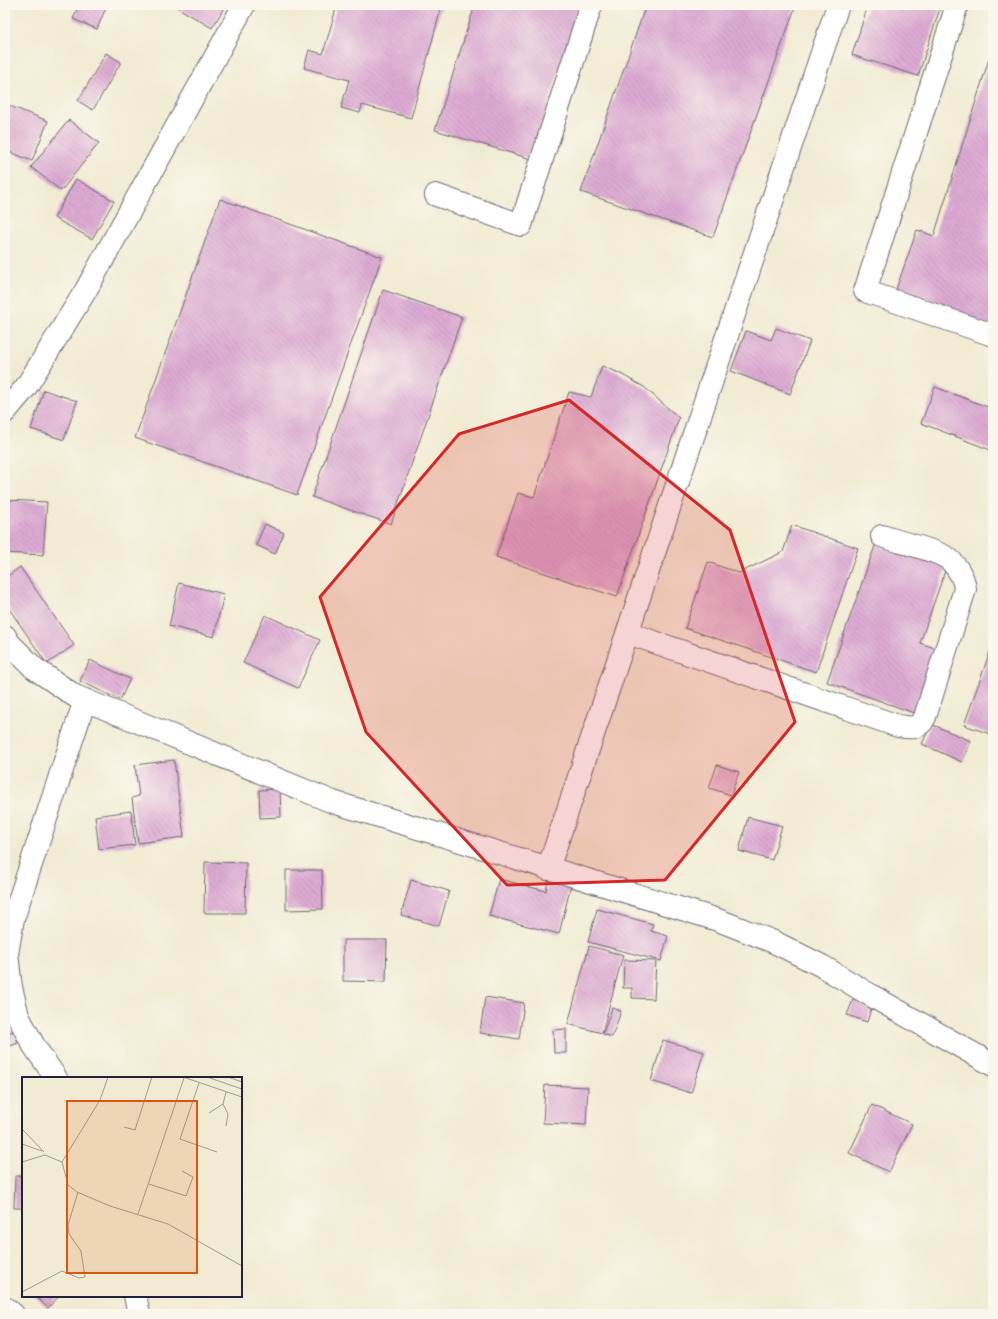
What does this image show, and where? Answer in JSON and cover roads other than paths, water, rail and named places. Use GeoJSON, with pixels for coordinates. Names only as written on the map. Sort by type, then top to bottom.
{"type":"FeatureCollection","features":[{"type":"Feature","properties":{"kind":"street"},"geometry":{"type":"LineString","coordinates":[[5,412],[26,387],[82,296],[244,5]]}},
{"type":"Feature","properties":{"kind":"street"},"geometry":{"type":"LineString","coordinates":[[436,196],[521,225],[591,5]]}},
{"type":"Feature","properties":{"kind":"street"},"geometry":{"type":"LineString","coordinates":[[548,869],[838,5]]}},
{"type":"Feature","properties":{"kind":"street"},"geometry":{"type":"LineString","coordinates":[[957,5],[865,291],[993,335]]}},
{"type":"Feature","properties":{"kind":"street"},"geometry":{"type":"LineString","coordinates":[[628,633],[898,726],[916,728],[921,724],[925,717],[965,589],[964,583],[959,572],[945,557],[882,536]]}},
{"type":"Feature","properties":{"kind":"street"},"geometry":{"type":"LineString","coordinates":[[5,636],[9,643],[34,668],[75,696],[333,802],[718,920],[774,942],[822,966],[993,1065]]}},
{"type":"Feature","properties":{"kind":"street"},"geometry":{"type":"LineString","coordinates":[[55,1077],[34,1046],[18,1016],[11,986],[7,954],[13,919],[85,700]]}},
{"type":"Feature","properties":{"kind":"street"},"geometry":{"type":"LineString","coordinates":[[135,1297],[139,1314]]}},
{"type":"Feature","properties":{"kind":"street"},"geometry":{"type":"LineString","coordinates":[[5,1308],[13,1314]]}}]}
